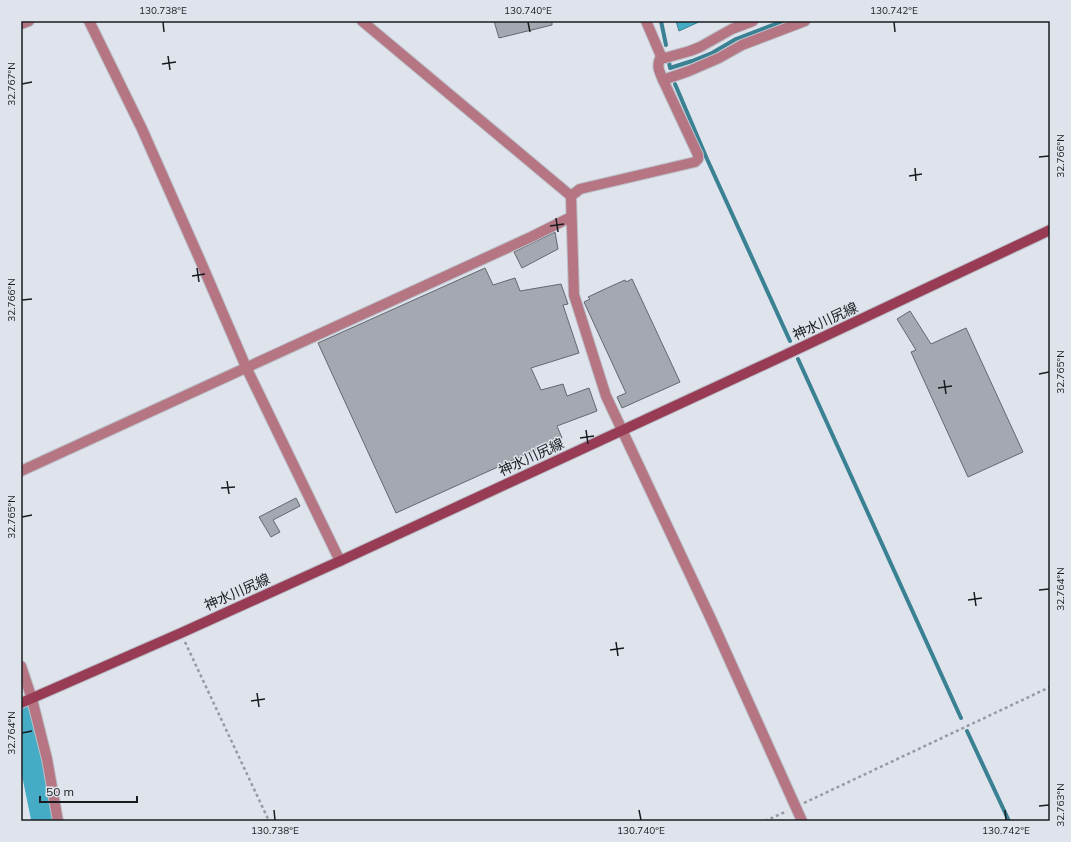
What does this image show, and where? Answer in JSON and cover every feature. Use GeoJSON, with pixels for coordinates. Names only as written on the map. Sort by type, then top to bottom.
{"type":"FeatureCollection","features":[{"type":"Feature","properties":{"kind":"main road","name":"神水川尻線"},"geometry":{"type":"LineString","coordinates":[[27,701],[181,633],[340,560],[1050,230]]}},
{"type":"Feature","properties":{"kind":"street"},"geometry":{"type":"LineString","coordinates":[[21,24],[29,21]]}},
{"type":"Feature","properties":{"kind":"street"},"geometry":{"type":"LineString","coordinates":[[89,21],[142,130],[246,367],[340,560]]}},
{"type":"Feature","properties":{"kind":"street"},"geometry":{"type":"LineString","coordinates":[[362,21],[571,196]]}},
{"type":"Feature","properties":{"kind":"street"},"geometry":{"type":"LineString","coordinates":[[571,196],[580,189],[697,161],[698,155],[663,80],[658,66],[660,56],[646,21]]}},
{"type":"Feature","properties":{"kind":"street"},"geometry":{"type":"LineString","coordinates":[[660,56],[665,58],[690,51],[732,29],[753,21]]}},
{"type":"Feature","properties":{"kind":"street"},"geometry":{"type":"LineString","coordinates":[[663,80],[719,58],[742,45],[805,21]]}},
{"type":"Feature","properties":{"kind":"street"},"geometry":{"type":"LineString","coordinates":[[571,196],[574,295],[606,396],[711,619],[802,821]]}},
{"type":"Feature","properties":{"kind":"street"},"geometry":{"type":"LineString","coordinates":[[21,471],[531,237],[571,217]]}},
{"type":"Feature","properties":{"kind":"street"},"geometry":{"type":"LineString","coordinates":[[21,666],[27,701],[47,759],[58,821]]}},
{"type":"Feature","properties":{"kind":"path"},"geometry":{"type":"LineString","coordinates":[[181,633],[269,821]]}},
{"type":"Feature","properties":{"kind":"path"},"geometry":{"type":"LineString","coordinates":[[765,821],[1050,687]]}},
{"type":"Feature","properties":{"kind":"water"},"geometry":{"type":"Polygon","coordinates":[[[676,21],[701,21],[679,31],[676,21]]]}},
{"type":"Feature","properties":{"kind":"building"},"geometry":{"type":"Polygon","coordinates":[[[494,21],[552,21],[552,25],[499,38],[494,21]]]}},
{"type":"Feature","properties":{"kind":"building"},"geometry":{"type":"Polygon","coordinates":[[[555,232],[558,249],[522,268],[514,252],[555,232]]]}},
{"type":"Feature","properties":{"kind":"building"},"geometry":{"type":"Polygon","coordinates":[[[485,268],[493,285],[515,278],[520,291],[561,284],[568,304],[563,305],[579,353],[531,368],[541,390],[563,384],[567,396],[589,388],[597,411],[557,426],[562,438],[396,513],[318,343],[485,268]]]}},
{"type":"Feature","properties":{"kind":"building"},"geometry":{"type":"Polygon","coordinates":[[[632,279],[680,382],[622,408],[617,397],[626,393],[584,302],[590,299],[588,297],[625,280],[626,282],[632,279]]]}},
{"type":"Feature","properties":{"kind":"building"},"geometry":{"type":"Polygon","coordinates":[[[910,311],[931,344],[966,328],[1023,452],[968,477],[911,352],[916,350],[897,319],[910,311]]]}},
{"type":"Feature","properties":{"kind":"building"},"geometry":{"type":"Polygon","coordinates":[[[296,498],[300,506],[273,520],[280,532],[271,537],[259,517],[296,498]]]}},
{"type":"Feature","properties":{"kind":"waterway"},"geometry":{"type":"LineString","coordinates":[[661,21],[666,45]]}},
{"type":"Feature","properties":{"kind":"waterway"},"geometry":{"type":"LineString","coordinates":[[669,62],[670,68],[692,61],[712,53],[736,39],[783,21]]}},
{"type":"Feature","properties":{"kind":"waterway"},"geometry":{"type":"LineString","coordinates":[[675,84],[707,159],[790,341]]}},
{"type":"Feature","properties":{"kind":"waterway"},"geometry":{"type":"LineString","coordinates":[[798,359],[961,718]]}},
{"type":"Feature","properties":{"kind":"waterway"},"geometry":{"type":"LineString","coordinates":[[21,713],[43,821]]}},
{"type":"Feature","properties":{"kind":"waterway"},"geometry":{"type":"LineString","coordinates":[[967,731],[1009,821]]}}]}
